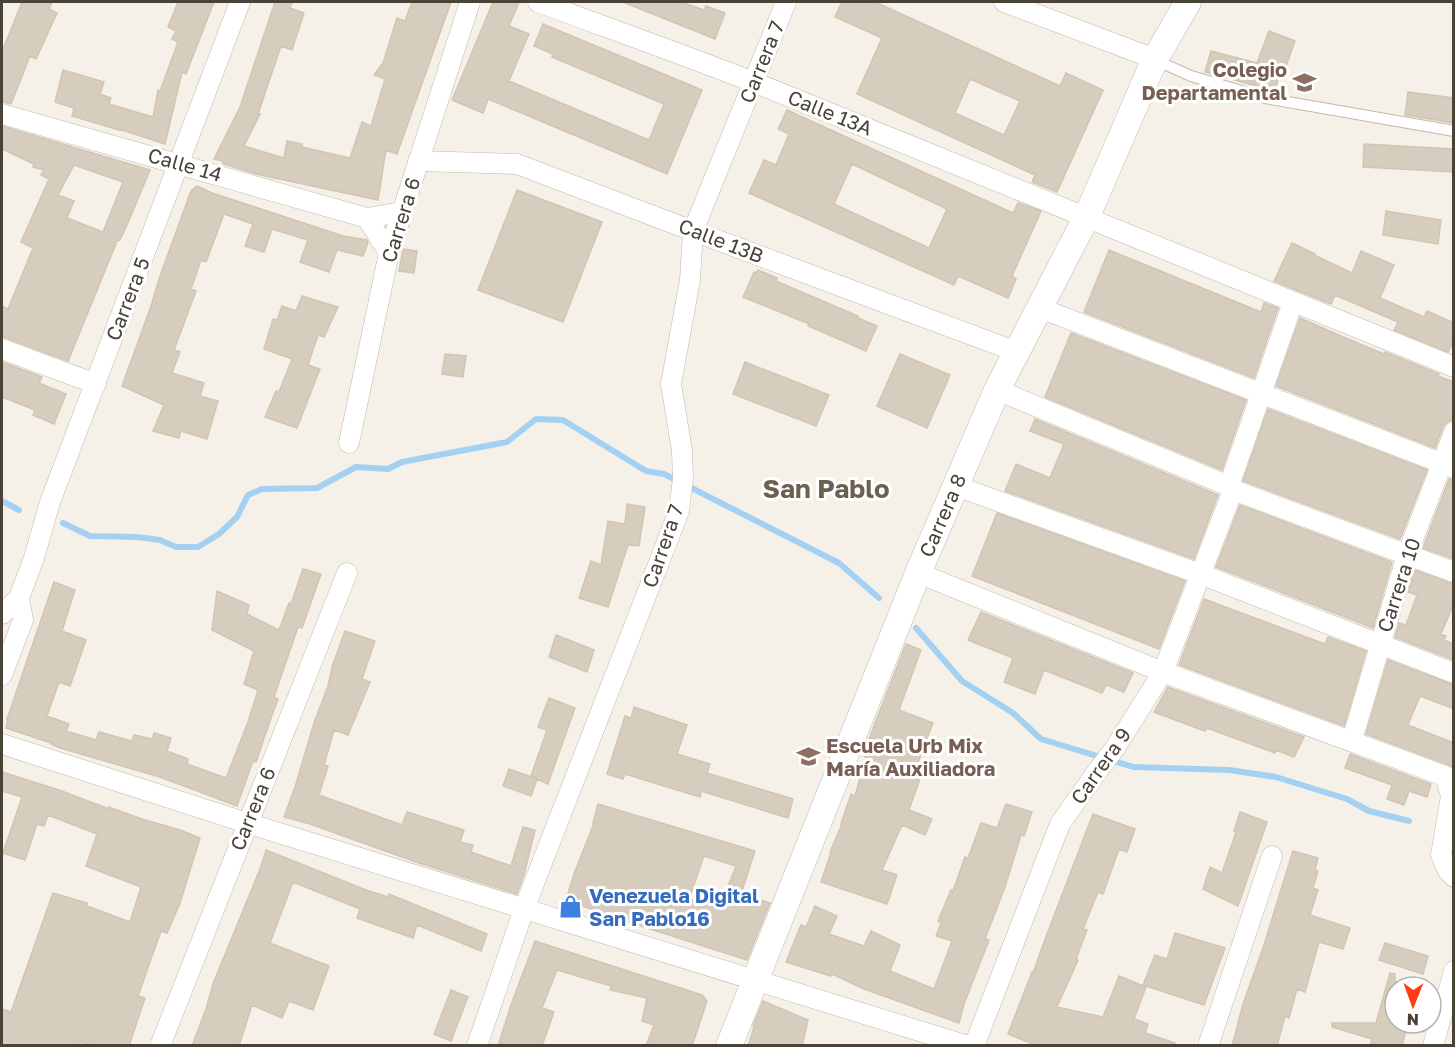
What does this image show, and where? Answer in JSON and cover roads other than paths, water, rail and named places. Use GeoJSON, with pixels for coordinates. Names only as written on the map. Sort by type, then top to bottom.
{"type":"FeatureCollection","features":[{"type":"Feature","properties":{"kind":"street","name":"Carrera 5"},"geometry":{"type":"LineString","coordinates":[[2,614],[19,598],[34,558],[50,502],[240,2]]}},
{"type":"Feature","properties":{"kind":"street","name":"Carrera 6"},"geometry":{"type":"LineString","coordinates":[[349,443],[389,253],[470,2]]}},
{"type":"Feature","properties":{"kind":"street","name":"Calle 13A"},"geometry":{"type":"LineString","coordinates":[[538,2],[753,82],[1454,367]]}},
{"type":"Feature","properties":{"kind":"street","name":"Carrera 7"},"geometry":{"type":"LineString","coordinates":[[477,1046],[525,909],[679,511],[684,478],[671,384],[690,280],[693,231],[786,2]]}},
{"type":"Feature","properties":{"kind":"street"},"geometry":{"type":"LineString","coordinates":[[1004,2],[1155,60]]}},
{"type":"Feature","properties":{"kind":"street","name":"Carrera 8"},"geometry":{"type":"LineString","coordinates":[[729,1046],[918,573],[997,390],[1087,216],[1155,60],[1188,2]]}},
{"type":"Feature","properties":{"kind":"street","name":"Calle 14"},"geometry":{"type":"LineString","coordinates":[[2,114],[367,218],[402,212]]}},
{"type":"Feature","properties":{"kind":"street","name":"Calle 13B"},"geometry":{"type":"LineString","coordinates":[[418,161],[518,164],[1017,352]]}},
{"type":"Feature","properties":{"kind":"street"},"geometry":{"type":"LineString","coordinates":[[367,218],[389,253]]}},
{"type":"Feature","properties":{"kind":"street","name":"Carrera 9"},"geometry":{"type":"LineString","coordinates":[[974,1046],[1060,824],[1115,748],[1163,672],[1231,488],[1293,303]]}},
{"type":"Feature","properties":{"kind":"street"},"geometry":{"type":"LineString","coordinates":[[1040,308],[1448,466]]}},
{"type":"Feature","properties":{"kind":"street"},"geometry":{"type":"LineString","coordinates":[[2,349],[96,384]]}},
{"type":"Feature","properties":{"kind":"street"},"geometry":{"type":"LineString","coordinates":[[997,390],[1231,488],[1454,572]]}},
{"type":"Feature","properties":{"kind":"street","name":"Carrera 10"},"geometry":{"type":"LineString","coordinates":[[1352,740],[1407,555],[1448,466],[1454,432]]}},
{"type":"Feature","properties":{"kind":"street"},"geometry":{"type":"LineString","coordinates":[[956,486],[1200,574],[1454,673]]}},
{"type":"Feature","properties":{"kind":"street","name":"Carrera 6"},"geometry":{"type":"LineString","coordinates":[[160,1046],[347,573]]}},
{"type":"Feature","properties":{"kind":"street"},"geometry":{"type":"LineString","coordinates":[[918,573],[1163,672],[1352,740],[1449,772],[1451,796],[1441,855],[1448,871],[1454,877]]}},
{"type":"Feature","properties":{"kind":"street","name":"Carrera 5"},"geometry":{"type":"LineString","coordinates":[[2,675],[23,620],[19,598]]}},
{"type":"Feature","properties":{"kind":"street"},"geometry":{"type":"LineString","coordinates":[[2,744],[248,823],[968,1046]]}},
{"type":"Feature","properties":{"kind":"street"},"geometry":{"type":"LineString","coordinates":[[1208,1046],[1272,856]]}},
{"type":"Feature","properties":{"kind":"street"},"geometry":{"type":"LineString","coordinates":[[1433,1046],[1454,971]]}},
{"type":"Feature","properties":{"kind":"lane"},"geometry":{"type":"LineString","coordinates":[[1155,60],[1191,76],[1265,98],[1454,131]]}},
{"type":"Feature","properties":{"kind":"waterway"},"geometry":{"type":"LineString","coordinates":[[63,523],[90,536],[137,537],[160,540],[176,547],[198,547],[219,534],[237,517],[248,495],[262,489],[317,488],[356,467],[388,469],[402,462],[507,442],[536,419],[563,420],[646,471],[664,474],[839,563],[879,598]]}},
{"type":"Feature","properties":{"kind":"waterway"},"geometry":{"type":"LineString","coordinates":[[2,501],[19,510]]}},
{"type":"Feature","properties":{"kind":"waterway"},"geometry":{"type":"LineString","coordinates":[[916,628],[962,681],[1013,713],[1041,739],[1133,767],[1229,770],[1276,777],[1347,799],[1369,811],[1409,821]]}},
{"type":"Feature","properties":{"kind":"place","name":"Colegio Departamental"},"geometry":{"type":"Point","coordinates":[1305,82]}},
{"type":"Feature","properties":{"kind":"place","name":"Escuela Urb Mix María Auxiliadora"},"geometry":{"type":"Point","coordinates":[808,757]}},
{"type":"Feature","properties":{"kind":"place","name":"Venezuela Digital San Pablo16"},"geometry":{"type":"Point","coordinates":[571,907]}},
{"type":"Feature","properties":{"kind":"district","name":"San Pablo"},"geometry":{"type":"Point","coordinates":[826,489]}}]}
